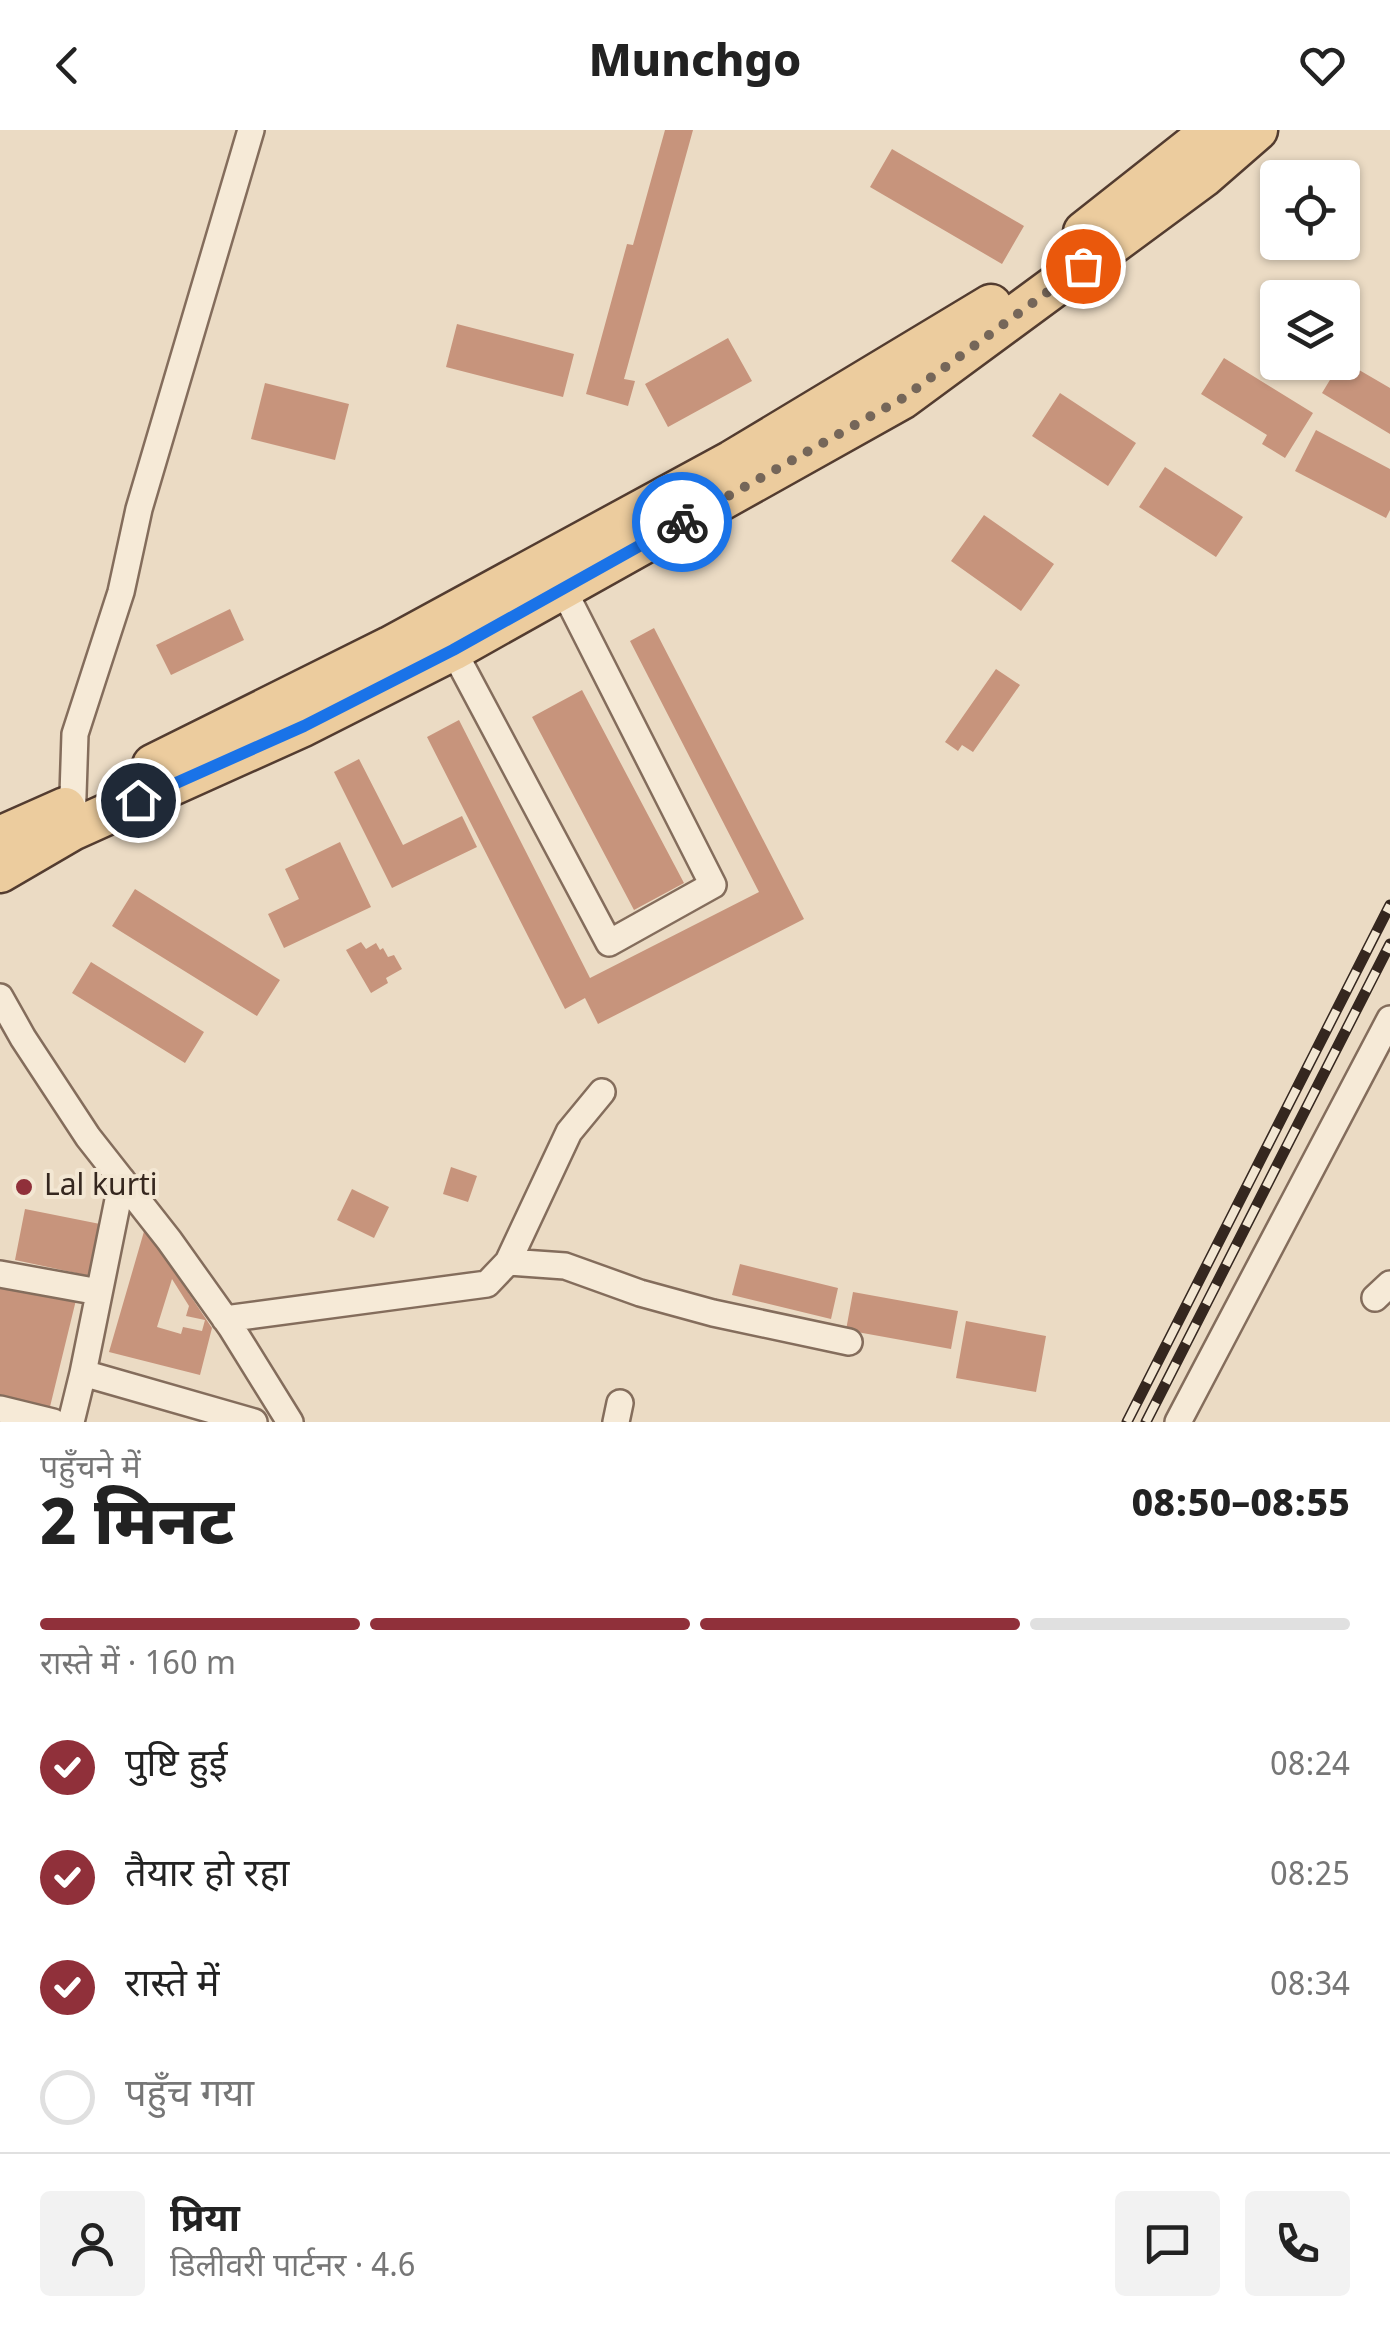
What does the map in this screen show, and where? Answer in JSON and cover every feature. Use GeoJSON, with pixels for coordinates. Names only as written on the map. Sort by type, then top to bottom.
{"type":"FeatureCollection","features":[{"type":"Feature","properties":{"kind":"main road"},"geometry":{"type":"LineString","coordinates":[[0,872],[72,817],[732,461],[1001,299],[1214,130]]}},
{"type":"Feature","properties":{"kind":"main road"},"geometry":{"type":"LineString","coordinates":[[0,837],[72,817],[304,726],[453,650],[903,398],[1204,177],[1257,130]]}},
{"type":"Feature","properties":{"kind":"street"},"geometry":{"type":"LineString","coordinates":[[72,817],[75,734],[121,592],[139,510],[251,130]]}},
{"type":"Feature","properties":{"kind":"street"},"geometry":{"type":"LineString","coordinates":[[453,650],[610,943],[713,885],[563,589]]}},
{"type":"Feature","properties":{"kind":"street"},"geometry":{"type":"LineString","coordinates":[[0,996],[88,1136],[226,1320],[290,1422]]}},
{"type":"Feature","properties":{"kind":"street"},"geometry":{"type":"LineString","coordinates":[[1178,1422],[1383,1052],[1390,1019]]}},
{"type":"Feature","properties":{"kind":"street"},"geometry":{"type":"LineString","coordinates":[[226,1320],[487,1284],[508,1262],[569,1132],[602,1092]]}},
{"type":"Feature","properties":{"kind":"street"},"geometry":{"type":"LineString","coordinates":[[72,1422],[122,1180]]}},
{"type":"Feature","properties":{"kind":"street"},"geometry":{"type":"LineString","coordinates":[[508,1262],[566,1266],[640,1294],[848,1342]]}},
{"type":"Feature","properties":{"kind":"street"},"geometry":{"type":"LineString","coordinates":[[0,1274],[99,1292]]}},
{"type":"Feature","properties":{"kind":"street"},"geometry":{"type":"LineString","coordinates":[[83,1373],[254,1422]]}},
{"type":"Feature","properties":{"kind":"street"},"geometry":{"type":"LineString","coordinates":[[0,1409],[53,1422]]}},
{"type":"Feature","properties":{"kind":"building"},"geometry":{"type":"Polygon","coordinates":[[[665,130],[693,130],[624,379],[635,381],[628,406],[586,394],[627,244],[633,245],[665,130]]]}},
{"type":"Feature","properties":{"kind":"building"},"geometry":{"type":"Polygon","coordinates":[[[892,149],[1024,226],[1002,264],[870,187],[892,149]]]}},
{"type":"Feature","properties":{"kind":"building"},"geometry":{"type":"Polygon","coordinates":[[[457,324],[574,354],[563,397],[446,367],[457,324]]]}},
{"type":"Feature","properties":{"kind":"building"},"geometry":{"type":"Polygon","coordinates":[[[728,338],[752,381],[668,427],[645,384],[728,338]]]}},
{"type":"Feature","properties":{"kind":"building"},"geometry":{"type":"Polygon","coordinates":[[[1224,358],[1313,413],[1285,458],[1262,444],[1267,435],[1201,394],[1224,358]]]}},
{"type":"Feature","properties":{"kind":"building"},"geometry":{"type":"Polygon","coordinates":[[[1360,370],[1390,388],[1390,434],[1322,393],[1330,380],[1360,380],[1360,370]]]}},
{"type":"Feature","properties":{"kind":"building"},"geometry":{"type":"Polygon","coordinates":[[[265,383],[349,404],[335,460],[251,439],[265,383]]]}},
{"type":"Feature","properties":{"kind":"building"},"geometry":{"type":"Polygon","coordinates":[[[1060,393],[1136,443],[1108,486],[1032,436],[1060,393]]]}},
{"type":"Feature","properties":{"kind":"building"},"geometry":{"type":"Polygon","coordinates":[[[1316,430],[1390,469],[1390,510],[1386,518],[1295,471],[1316,430]]]}},
{"type":"Feature","properties":{"kind":"building"},"geometry":{"type":"Polygon","coordinates":[[[1165,467],[1243,517],[1216,557],[1139,507],[1165,467]]]}},
{"type":"Feature","properties":{"kind":"building"},"geometry":{"type":"Polygon","coordinates":[[[984,515],[1054,564],[1021,611],[951,561],[984,515]]]}},
{"type":"Feature","properties":{"kind":"building"},"geometry":{"type":"Polygon","coordinates":[[[230,609],[244,640],[171,675],[156,645],[230,609]]]}},
{"type":"Feature","properties":{"kind":"building"},"geometry":{"type":"Polygon","coordinates":[[[654,628],[804,919],[598,1024],[585,998],[565,1009],[427,737],[459,720],[590,978],[759,892],[630,641],[654,628]]]}},
{"type":"Feature","properties":{"kind":"building"},"geometry":{"type":"Polygon","coordinates":[[[996,669],[1020,685],[973,752],[962,745],[958,751],[945,742],[996,669]]]}},
{"type":"Feature","properties":{"kind":"building"},"geometry":{"type":"Polygon","coordinates":[[[582,690],[684,883],[634,910],[532,717],[582,690]]]}},
{"type":"Feature","properties":{"kind":"building"},"geometry":{"type":"Polygon","coordinates":[[[359,759],[403,845],[462,816],[477,847],[392,888],[334,772],[359,759]]]}},
{"type":"Feature","properties":{"kind":"building"},"geometry":{"type":"Polygon","coordinates":[[[340,842],[371,907],[284,948],[268,914],[299,899],[285,869],[340,842]]]}},
{"type":"Feature","properties":{"kind":"building"},"geometry":{"type":"Polygon","coordinates":[[[135,889],[280,980],[257,1016],[112,926],[135,889]]]}},
{"type":"Feature","properties":{"kind":"building"},"geometry":{"type":"Polygon","coordinates":[[[361,942],[366,949],[376,943],[388,957],[394,955],[402,969],[371,993],[346,950],[361,942]]]}},
{"type":"Feature","properties":{"kind":"building"},"geometry":{"type":"Polygon","coordinates":[[[91,962],[204,1032],[185,1063],[72,993],[91,962]]]}},
{"type":"Feature","properties":{"kind":"building"},"geometry":{"type":"Polygon","coordinates":[[[451,1167],[477,1176],[468,1202],[443,1194],[451,1167]]]}},
{"type":"Feature","properties":{"kind":"building"},"geometry":{"type":"Polygon","coordinates":[[[352,1189],[389,1207],[374,1238],[337,1220],[352,1189]]]}},
{"type":"Feature","properties":{"kind":"building"},"geometry":{"type":"Polygon","coordinates":[[[25,1209],[105,1225],[95,1277],[15,1260],[25,1209]]]}},
{"type":"Feature","properties":{"kind":"building"},"geometry":{"type":"Polygon","coordinates":[[[145,1228],[212,1328],[200,1375],[109,1352],[145,1228]],[[172,1279],[157,1327],[181,1334],[183,1327],[202,1331],[205,1320],[186,1316],[189,1306],[172,1279]]]}},
{"type":"Feature","properties":{"kind":"building"},"geometry":{"type":"Polygon","coordinates":[[[740,1264],[838,1288],[831,1319],[732,1295],[740,1264]]]}},
{"type":"Feature","properties":{"kind":"building"},"geometry":{"type":"Polygon","coordinates":[[[0,1282],[76,1300],[48,1415],[0,1404],[0,1282]]]}},
{"type":"Feature","properties":{"kind":"building"},"geometry":{"type":"Polygon","coordinates":[[[853,1292],[958,1311],[951,1349],[846,1330],[853,1292]]]}},
{"type":"Feature","properties":{"kind":"building"},"geometry":{"type":"Polygon","coordinates":[[[966,1321],[1046,1336],[1036,1392],[956,1378],[966,1321]]]}},
{"type":"Feature","properties":{"kind":"railway"},"geometry":{"type":"LineString","coordinates":[[1127,1422],[1390,905]]}},
{"type":"Feature","properties":{"kind":"railway"},"geometry":{"type":"LineString","coordinates":[[1146,1422],[1390,944]]}},
{"type":"Feature","properties":{"kind":"way so far"},"geometry":{"type":"LineString","coordinates":[[682,522],[903,398],[1083,266]]}},
{"type":"Feature","properties":{"kind":"place","name":"Lal kurti"},"geometry":{"type":"Point","coordinates":[24,1187]}},
{"type":"Feature","properties":{"kind":"route"},"geometry":{"type":"LineString","coordinates":[[138,800],[304,726],[453,650],[682,522]]}}]}
